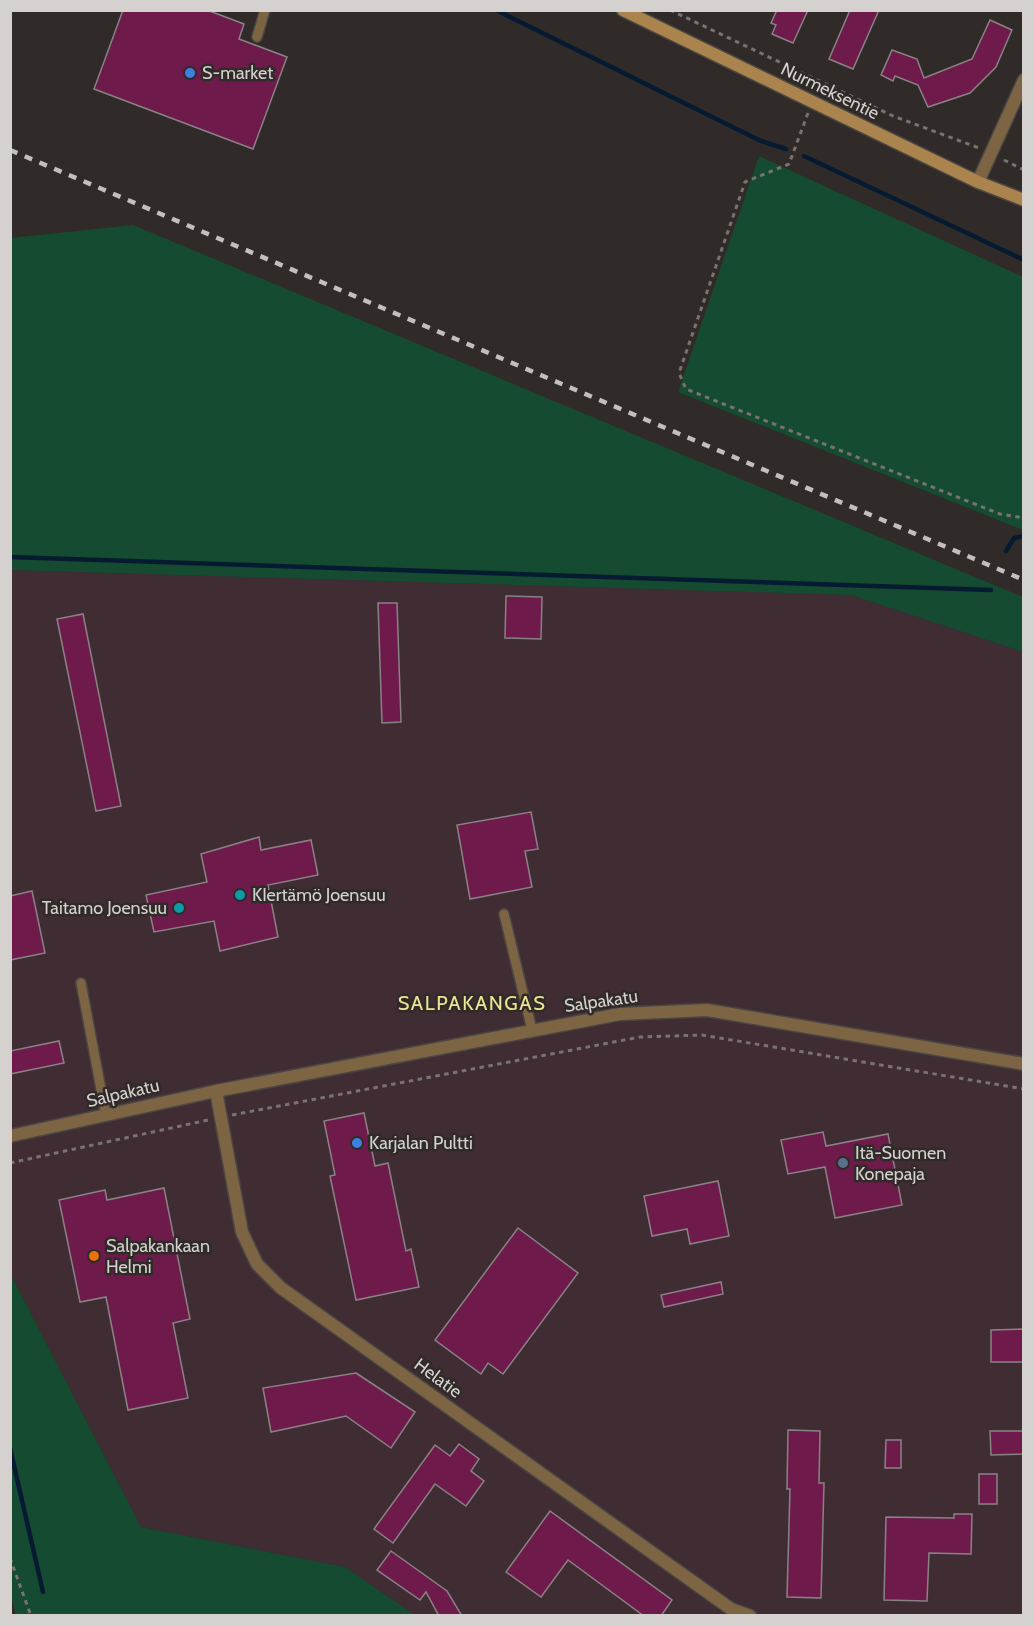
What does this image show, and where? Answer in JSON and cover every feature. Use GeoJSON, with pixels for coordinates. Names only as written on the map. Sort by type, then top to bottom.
{"type":"FeatureCollection","features":[{"type":"Feature","properties":{"kind":"street","name":"Nurmeksentie"},"geometry":{"type":"LineString","coordinates":[[622,10],[978,182],[1023,200]]}},
{"type":"Feature","properties":{"kind":"street"},"geometry":{"type":"LineString","coordinates":[[978,182],[1023,80]]}},
{"type":"Feature","properties":{"kind":"street","name":"Salpakatu"},"geometry":{"type":"LineString","coordinates":[[10,1136],[216,1091],[620,1014],[707,1010],[1023,1064]]}},
{"type":"Feature","properties":{"kind":"street","name":"Helatie"},"geometry":{"type":"LineString","coordinates":[[216,1091],[243,1232],[257,1264],[281,1288],[731,1609],[750,1616]]}},
{"type":"Feature","properties":{"kind":"lane"},"geometry":{"type":"LineString","coordinates":[[257,37],[265,10]]}},
{"type":"Feature","properties":{"kind":"lane"},"geometry":{"type":"LineString","coordinates":[[504,914],[532,1030]]}},
{"type":"Feature","properties":{"kind":"lane"},"geometry":{"type":"LineString","coordinates":[[81,983],[106,1116]]}},
{"type":"Feature","properties":{"kind":"path"},"geometry":{"type":"LineString","coordinates":[[670,10],[893,116],[990,153],[1023,170]]}},
{"type":"Feature","properties":{"kind":"path"},"geometry":{"type":"LineString","coordinates":[[812,102],[789,164],[745,183],[679,373],[686,389],[1000,514],[1023,518]]}},
{"type":"Feature","properties":{"kind":"path"},"geometry":{"type":"LineString","coordinates":[[10,1163],[220,1117],[640,1036],[702,1035],[1023,1089]]}},
{"type":"Feature","properties":{"kind":"path"},"geometry":{"type":"LineString","coordinates":[[10,1558],[31,1616]]}},
{"type":"Feature","properties":{"kind":"shaded area"},"geometry":{"type":"Polygon","coordinates":[[[11,570],[851,595],[1023,652],[1023,1615],[415,1615],[345,1567],[141,1527],[11,1275],[11,570]]]}},
{"type":"Feature","properties":{"kind":"green space"},"geometry":{"type":"Polygon","coordinates":[[[759,156],[1023,277],[1023,530],[678,392],[759,156]]]}},
{"type":"Feature","properties":{"kind":"green space"},"geometry":{"type":"Polygon","coordinates":[[[133,225],[1023,597],[1023,652],[851,595],[11,570],[11,238],[133,225]]]}},
{"type":"Feature","properties":{"kind":"green space"},"geometry":{"type":"Polygon","coordinates":[[[11,1275],[141,1527],[345,1567],[415,1615],[16,1615],[10,1592],[11,1275]]]}},
{"type":"Feature","properties":{"kind":"building","name":"S-market"},"geometry":{"type":"Polygon","coordinates":[[[123,10],[207,10],[244,24],[239,39],[287,57],[253,149],[94,89],[123,10]]]}},
{"type":"Feature","properties":{"kind":"building"},"geometry":{"type":"Polygon","coordinates":[[[777,10],[808,10],[793,43],[772,34],[776,25],[771,23],[777,10]]]}},
{"type":"Feature","properties":{"kind":"building"},"geometry":{"type":"Polygon","coordinates":[[[850,10],[879,10],[853,69],[829,59],[850,10]]]}},
{"type":"Feature","properties":{"kind":"building"},"geometry":{"type":"Polygon","coordinates":[[[990,20],[1012,30],[996,67],[970,93],[928,107],[918,85],[895,76],[893,81],[881,75],[892,50],[917,59],[924,78],[972,59],[990,20]]]}},
{"type":"Feature","properties":{"kind":"building"},"geometry":{"type":"Polygon","coordinates":[[[506,596],[542,597],[541,639],[505,638],[506,596]]]}},
{"type":"Feature","properties":{"kind":"building"},"geometry":{"type":"Polygon","coordinates":[[[378,603],[397,603],[401,722],[382,723],[378,603]]]}},
{"type":"Feature","properties":{"kind":"building"},"geometry":{"type":"Polygon","coordinates":[[[83,614],[121,806],[96,811],[57,619],[83,614]]]}},
{"type":"Feature","properties":{"kind":"building"},"geometry":{"type":"Polygon","coordinates":[[[531,812],[538,849],[525,851],[532,887],[470,899],[457,825],[531,812]]]}},
{"type":"Feature","properties":{"kind":"building"},"geometry":{"type":"Polygon","coordinates":[[[259,837],[261,850],[311,840],[318,875],[268,885],[278,937],[220,951],[214,921],[154,932],[146,895],[207,882],[201,854],[259,837]]]}},
{"type":"Feature","properties":{"kind":"building"},"geometry":{"type":"Polygon","coordinates":[[[32,891],[45,953],[10,960],[10,896],[32,891]]]}},
{"type":"Feature","properties":{"kind":"building"},"geometry":{"type":"Polygon","coordinates":[[[59,1041],[64,1063],[10,1074],[10,1051],[59,1041]]]}},
{"type":"Feature","properties":{"kind":"building"},"geometry":{"type":"Polygon","coordinates":[[[364,1113],[375,1166],[388,1163],[406,1251],[411,1249],[419,1287],[356,1300],[330,1176],[335,1175],[324,1121],[364,1113]]]}},
{"type":"Feature","properties":{"kind":"building"},"geometry":{"type":"Polygon","coordinates":[[[823,1132],[826,1146],[888,1134],[902,1205],[835,1218],[825,1167],[788,1174],[781,1140],[823,1132]]]}},
{"type":"Feature","properties":{"kind":"building"},"geometry":{"type":"Polygon","coordinates":[[[718,1181],[729,1236],[690,1244],[687,1229],[652,1236],[644,1196],[718,1181]]]}},
{"type":"Feature","properties":{"kind":"building"},"geometry":{"type":"Polygon","coordinates":[[[164,1188],[190,1319],[173,1323],[188,1398],[128,1410],[106,1297],[80,1302],[59,1200],[105,1190],[107,1200],[164,1188]]]}},
{"type":"Feature","properties":{"kind":"building"},"geometry":{"type":"Polygon","coordinates":[[[518,1228],[578,1273],[503,1374],[488,1363],[481,1374],[435,1340],[518,1228]]]}},
{"type":"Feature","properties":{"kind":"building"},"geometry":{"type":"Polygon","coordinates":[[[721,1282],[723,1294],[664,1307],[661,1295],[721,1282]]]}},
{"type":"Feature","properties":{"kind":"building"},"geometry":{"type":"Polygon","coordinates":[[[1023,1329],[1023,1362],[991,1362],[991,1330],[1023,1329]]]}},
{"type":"Feature","properties":{"kind":"building"},"geometry":{"type":"Polygon","coordinates":[[[356,1373],[415,1412],[391,1448],[346,1416],[271,1432],[263,1388],[356,1373]]]}},
{"type":"Feature","properties":{"kind":"building"},"geometry":{"type":"Polygon","coordinates":[[[788,1430],[820,1431],[819,1483],[824,1483],[821,1598],[787,1597],[790,1489],[787,1489],[788,1430]]]}},
{"type":"Feature","properties":{"kind":"building"},"geometry":{"type":"Polygon","coordinates":[[[990,1431],[1023,1431],[1023,1454],[991,1455],[990,1431]]]}},
{"type":"Feature","properties":{"kind":"building"},"geometry":{"type":"Polygon","coordinates":[[[886,1440],[901,1440],[901,1468],[885,1468],[886,1440]]]}},
{"type":"Feature","properties":{"kind":"building"},"geometry":{"type":"Polygon","coordinates":[[[459,1444],[479,1459],[471,1471],[484,1481],[466,1506],[435,1484],[393,1543],[374,1529],[435,1445],[450,1456],[459,1444]]]}},
{"type":"Feature","properties":{"kind":"building"},"geometry":{"type":"Polygon","coordinates":[[[979,1474],[997,1474],[997,1504],[979,1504],[979,1474]]]}},
{"type":"Feature","properties":{"kind":"building"},"geometry":{"type":"Polygon","coordinates":[[[550,1511],[672,1600],[661,1616],[644,1616],[568,1560],[541,1597],[506,1572],[550,1511]]]}},
{"type":"Feature","properties":{"kind":"building"},"geometry":{"type":"Polygon","coordinates":[[[954,1514],[972,1514],[971,1554],[929,1553],[927,1601],[884,1600],[886,1517],[954,1518],[954,1514]]]}},
{"type":"Feature","properties":{"kind":"building"},"geometry":{"type":"Polygon","coordinates":[[[391,1551],[447,1591],[462,1616],[439,1616],[426,1592],[420,1600],[377,1570],[391,1551]]]}},
{"type":"Feature","properties":{"kind":"waterway"},"geometry":{"type":"LineString","coordinates":[[496,10],[761,141],[786,149]]}},
{"type":"Feature","properties":{"kind":"waterway"},"geometry":{"type":"LineString","coordinates":[[804,156],[1024,260]]}},
{"type":"Feature","properties":{"kind":"waterway"},"geometry":{"type":"LineString","coordinates":[[1006,551],[1014,538],[1024,536]]}},
{"type":"Feature","properties":{"kind":"waterway"},"geometry":{"type":"LineString","coordinates":[[10,557],[991,590]]}},
{"type":"Feature","properties":{"kind":"waterway"},"geometry":{"type":"LineString","coordinates":[[10,1448],[43,1592]]}},
{"type":"Feature","properties":{"kind":"railway"},"geometry":{"type":"LineString","coordinates":[[10,150],[1024,580]]}},
{"type":"Feature","properties":{"kind":"place","name":"S-market"},"geometry":{"type":"Point","coordinates":[190,73]}},
{"type":"Feature","properties":{"kind":"place","name":"KIertämö Joensuu"},"geometry":{"type":"Point","coordinates":[240,895]}},
{"type":"Feature","properties":{"kind":"place","name":"Taitamo Joensuu"},"geometry":{"type":"Point","coordinates":[179,908]}},
{"type":"Feature","properties":{"kind":"place","name":"Karjalan Pultti"},"geometry":{"type":"Point","coordinates":[357,1143]}},
{"type":"Feature","properties":{"kind":"place","name":"Itä-Suomen Konepaja"},"geometry":{"type":"Point","coordinates":[843,1163]}},
{"type":"Feature","properties":{"kind":"place","name":"Salpakankaan Helmi"},"geometry":{"type":"Point","coordinates":[94,1256]}},
{"type":"Feature","properties":{"kind":"district","name":"SALPAKANGAS"},"geometry":{"type":"Point","coordinates":[472,1003]}}]}
